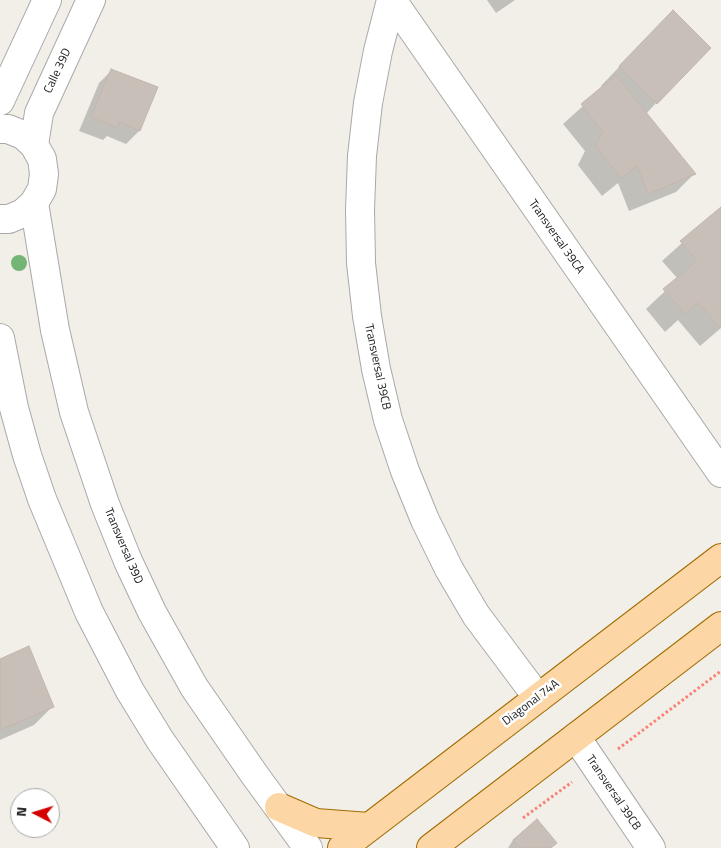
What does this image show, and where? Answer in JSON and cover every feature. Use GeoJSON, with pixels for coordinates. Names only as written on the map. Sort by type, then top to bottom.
{"type":"FeatureCollection","features":[{"type":"Feature","properties":{"kind":"main road","name":"Diagonal 74A"},"geometry":{"type":"LineString","coordinates":[[342,848],[721,558]]}},
{"type":"Feature","properties":{"kind":"main road"},"geometry":{"type":"LineString","coordinates":[[431,848],[721,626]]}},
{"type":"Feature","properties":{"kind":"main road"},"geometry":{"type":"LineString","coordinates":[[279,808],[316,823],[369,827]]}},
{"type":"Feature","properties":{"kind":"street"},"geometry":{"type":"LineString","coordinates":[[0,101],[47,0]]}},
{"type":"Feature","properties":{"kind":"street","name":"Calle 39D"},"geometry":{"type":"LineString","coordinates":[[34,145],[39,113],[91,0]]}},
{"type":"Feature","properties":{"kind":"street","name":"Transversal 39CA"},"geometry":{"type":"LineString","coordinates":[[391,0],[721,473]]}},
{"type":"Feature","properties":{"kind":"street","name":"Transversal 39CB"},"geometry":{"type":"LineString","coordinates":[[391,0],[378,51],[368,103],[361,174],[361,263],[366,316],[376,369],[388,420],[405,471],[425,520],[449,569],[476,614],[538,698]]}},
{"type":"Feature","properties":{"kind":"street"},"geometry":{"type":"LineString","coordinates":[[0,129],[8,129],[22,135],[34,145],[42,159],[44,174],[42,189],[34,203],[23,213],[9,219],[0,220]]}},
{"type":"Feature","properties":{"kind":"street","name":"Transversal 39D"},"geometry":{"type":"LineString","coordinates":[[34,203],[62,367],[74,412],[105,504],[152,612],[194,687],[308,848]]}},
{"type":"Feature","properties":{"kind":"street"},"geometry":{"type":"LineString","coordinates":[[0,338],[12,400],[27,455],[48,516],[89,612],[130,691],[160,740],[235,848]]}},
{"type":"Feature","properties":{"kind":"street","name":"Transversal 39CB"},"geometry":{"type":"LineString","coordinates":[[576,737],[651,848]]}},
{"type":"Feature","properties":{"kind":"building"},"geometry":{"type":"Polygon","coordinates":[[[673,10],[711,48],[657,104],[619,66],[673,10]]]}},
{"type":"Feature","properties":{"kind":"building"},"geometry":{"type":"Polygon","coordinates":[[[111,69],[158,87],[140,131],[119,122],[117,128],[91,117],[111,69]]]}},
{"type":"Feature","properties":{"kind":"building"},"geometry":{"type":"Polygon","coordinates":[[[616,75],[696,174],[648,194],[637,166],[621,178],[595,146],[603,132],[581,104],[616,75]]]}},
{"type":"Feature","properties":{"kind":"building"},"geometry":{"type":"Polygon","coordinates":[[[721,207],[720,328],[698,303],[685,314],[663,289],[697,261],[680,241],[721,207]]]}},
{"type":"Feature","properties":{"kind":"building"},"geometry":{"type":"Polygon","coordinates":[[[29,646],[54,707],[0,730],[0,659],[29,646]]]}},
{"type":"Feature","properties":{"kind":"building"},"geometry":{"type":"Polygon","coordinates":[[[537,819],[557,843],[551,848],[520,848],[513,840],[537,819]]]}}]}
